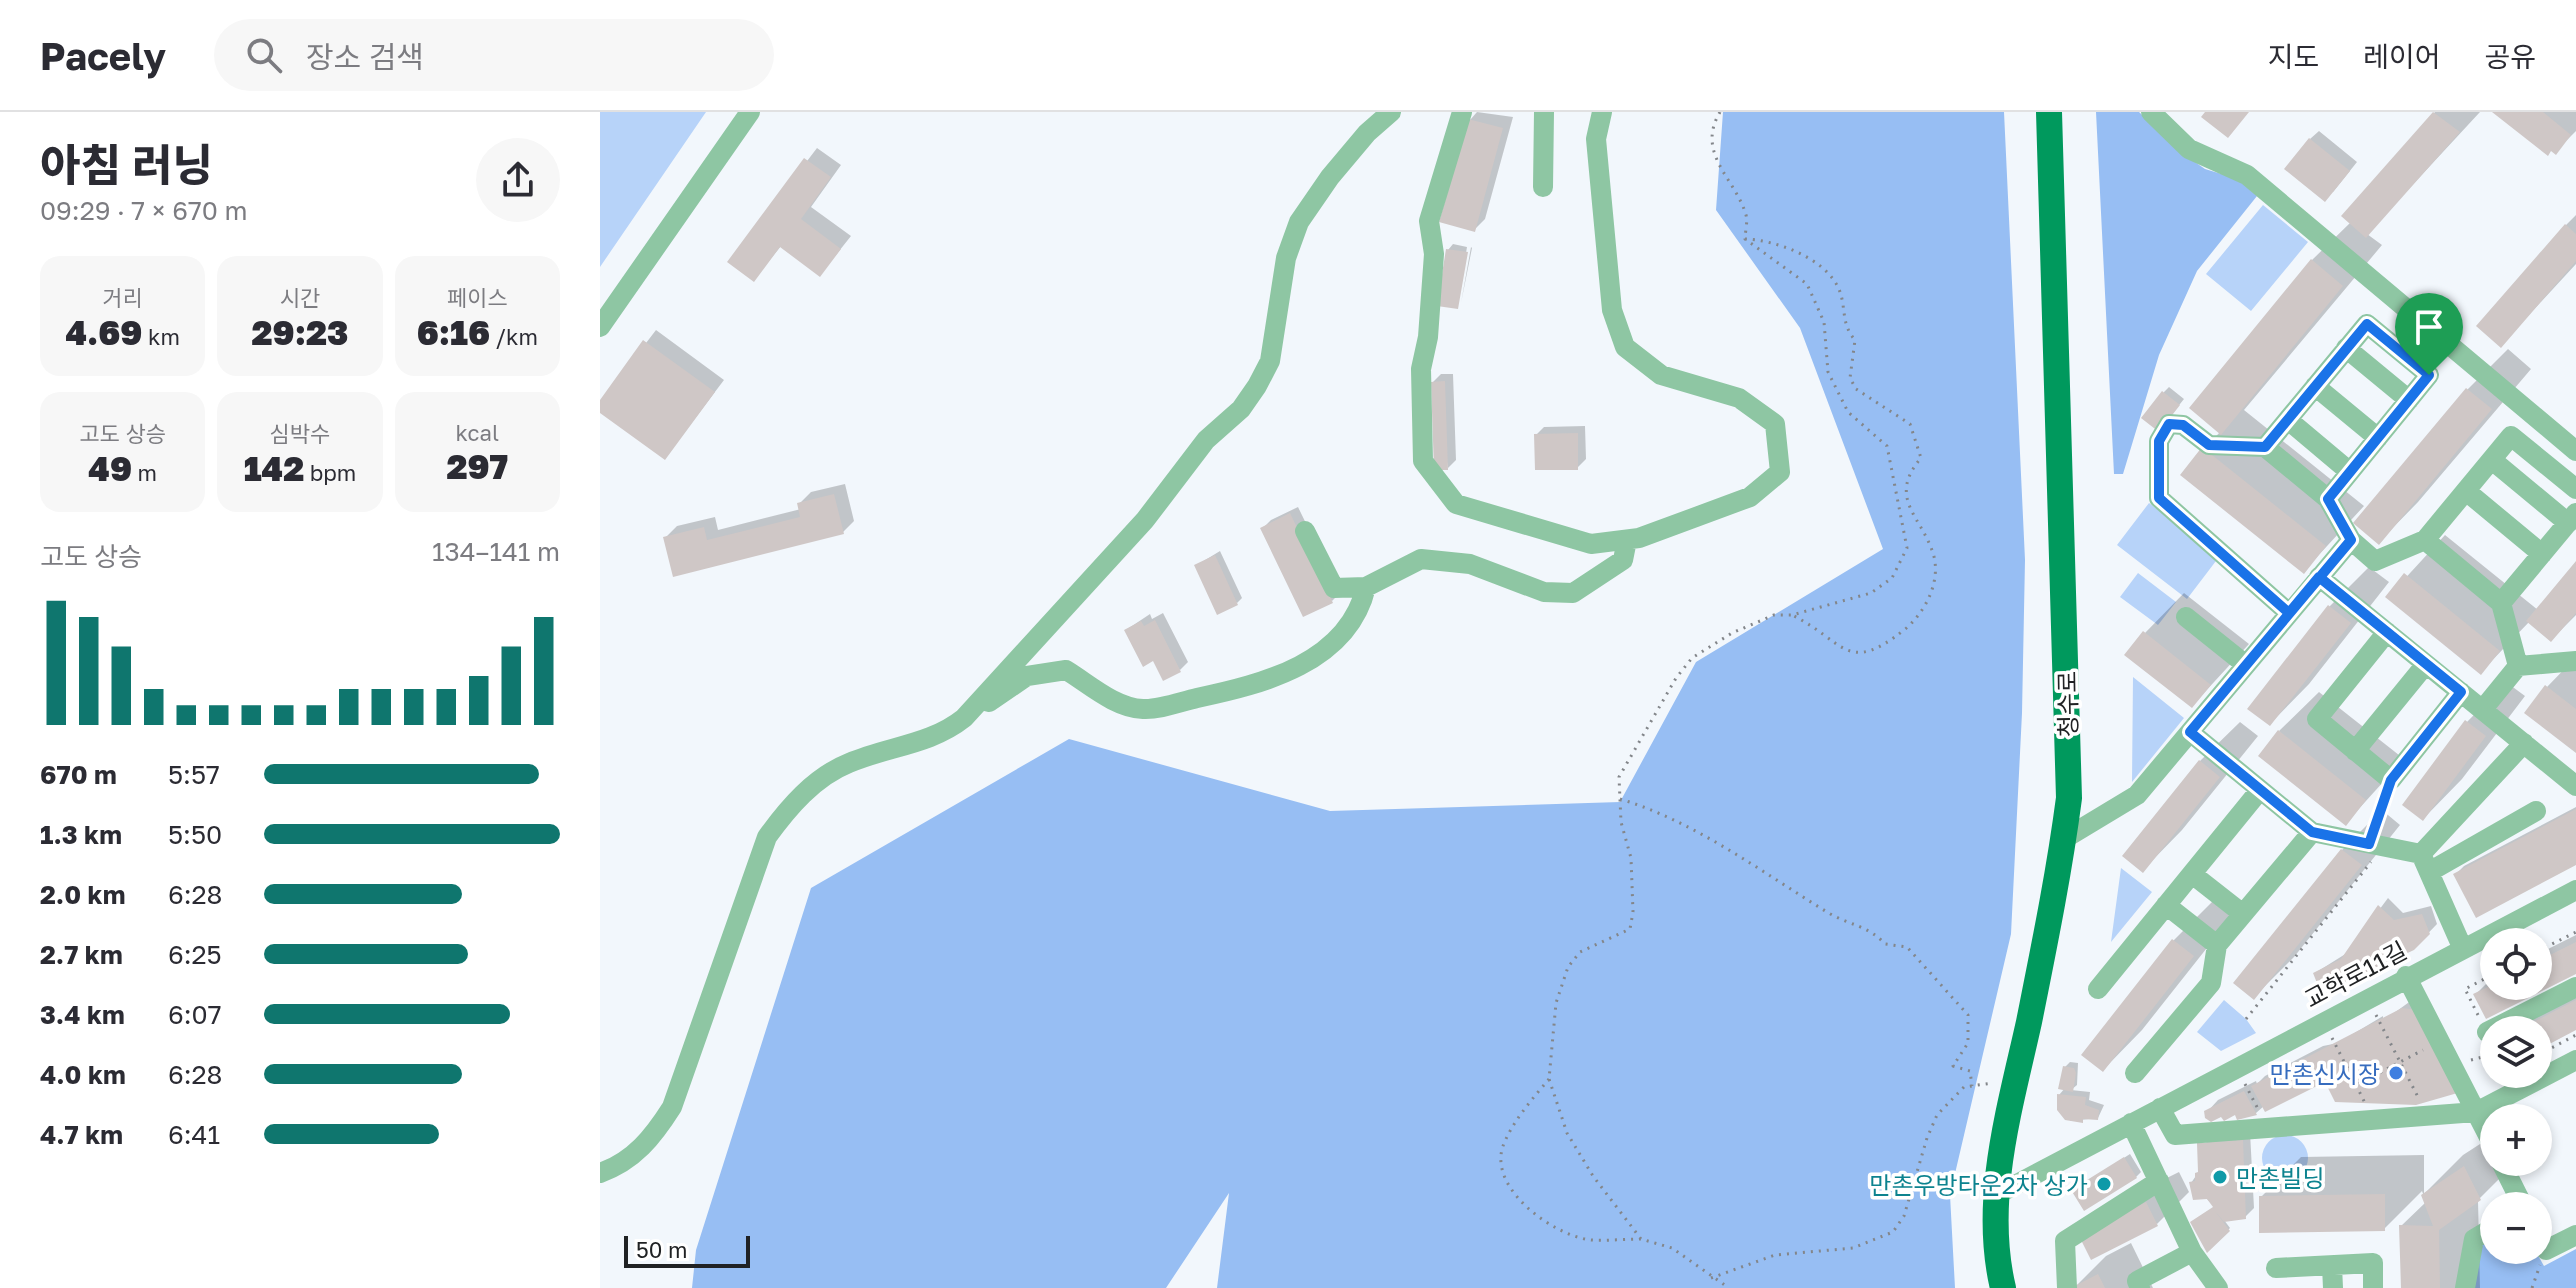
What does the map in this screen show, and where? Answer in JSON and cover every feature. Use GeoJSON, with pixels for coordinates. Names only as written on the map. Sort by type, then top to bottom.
{"type":"FeatureCollection","features":[{"type":"Feature","properties":{"kind":"main road","name":"청수로"},"geometry":{"type":"LineString","coordinates":[[2003,1288],[1995,1239],[1996,1195],[2016,1080],[2057,890],[2069,798],[2049,112]]}},
{"type":"Feature","properties":{"kind":"street"},"geometry":{"type":"LineString","coordinates":[[603,316],[750,112]]}},
{"type":"Feature","properties":{"kind":"street"},"geometry":{"type":"LineString","coordinates":[[600,1173],[632,1157],[655,1134],[672,1107],[767,837],[788,808],[847,763],[941,735],[979,701],[1145,520],[1206,440],[1241,409],[1257,386],[1270,361],[1286,258],[1299,222],[1330,177],[1391,112]]}},
{"type":"Feature","properties":{"kind":"street"},"geometry":{"type":"LineString","coordinates":[[1462,112],[1457,117],[1429,221],[1434,254],[1428,337],[1421,369],[1423,461],[1456,504],[1591,544],[1627,540],[1750,497],[1780,472],[1775,424],[1739,398],[1661,375],[1625,347],[1612,310],[1596,139],[1602,112]]}},
{"type":"Feature","properties":{"kind":"street"},"geometry":{"type":"LineString","coordinates":[[1543,187],[1544,112]]}},
{"type":"Feature","properties":{"kind":"street"},"geometry":{"type":"LineString","coordinates":[[2151,112],[2189,149],[2247,175],[2576,451]]}},
{"type":"Feature","properties":{"kind":"street"},"geometry":{"type":"LineString","coordinates":[[2265,447],[2367,324],[2429,375],[2328,499]]}},
{"type":"Feature","properties":{"kind":"street"},"geometry":{"type":"LineString","coordinates":[[2346,348],[2409,400]]}},
{"type":"Feature","properties":{"kind":"street"},"geometry":{"type":"LineString","coordinates":[[2315,386],[2378,438]]}},
{"type":"Feature","properties":{"kind":"street"},"geometry":{"type":"LineString","coordinates":[[2288,420],[2350,472]]}},
{"type":"Feature","properties":{"kind":"street"},"geometry":{"type":"LineString","coordinates":[[2289,613],[2159,498],[2159,441],[2169,424],[2183,425],[2209,445],[2265,447],[2328,499],[2351,540],[2375,561],[2425,540],[2511,436],[2576,489]]}},
{"type":"Feature","properties":{"kind":"street"},"geometry":{"type":"LineString","coordinates":[[2492,460],[2572,518],[2501,603]]}},
{"type":"Feature","properties":{"kind":"street"},"geometry":{"type":"LineString","coordinates":[[2466,491],[2542,554]]}},
{"type":"Feature","properties":{"kind":"street"},"geometry":{"type":"LineString","coordinates":[[1305,531],[1334,588],[1366,587],[1421,559],[1470,564],[1544,592],[1573,593],[1623,560],[1627,540]]}},
{"type":"Feature","properties":{"kind":"street"},"geometry":{"type":"LineString","coordinates":[[2064,839],[2137,795],[2351,540]]}},
{"type":"Feature","properties":{"kind":"street"},"geometry":{"type":"LineString","coordinates":[[2425,540],[2501,603],[2518,666]]}},
{"type":"Feature","properties":{"kind":"street"},"geometry":{"type":"LineString","coordinates":[[2319,577],[2576,786]]}},
{"type":"Feature","properties":{"kind":"street"},"geometry":{"type":"LineString","coordinates":[[979,701],[987,704],[1027,676],[1066,670],[1120,704],[1143,709],[1263,684],[1335,644],[1362,604],[1366,587]]}},
{"type":"Feature","properties":{"kind":"street"},"geometry":{"type":"LineString","coordinates":[[2186,617],[2246,665]]}},
{"type":"Feature","properties":{"kind":"street"},"geometry":{"type":"LineString","coordinates":[[2387,632],[2317,719],[2355,751],[2391,780],[2461,692]]}},
{"type":"Feature","properties":{"kind":"street"},"geometry":{"type":"LineString","coordinates":[[2483,709],[2518,666],[2576,661]]}},
{"type":"Feature","properties":{"kind":"street"},"geometry":{"type":"LineString","coordinates":[[2355,751],[2426,664]]}},
{"type":"Feature","properties":{"kind":"street"},"geometry":{"type":"LineString","coordinates":[[2190,732],[2312,832],[2376,845],[2425,863],[2536,811]]}},
{"type":"Feature","properties":{"kind":"street"},"geometry":{"type":"LineString","coordinates":[[2425,863],[2524,743]]}},
{"type":"Feature","properties":{"kind":"street"},"geometry":{"type":"LineString","coordinates":[[2098,989],[2260,790]]}},
{"type":"Feature","properties":{"kind":"street"},"geometry":{"type":"LineString","coordinates":[[2135,1073],[2211,983],[2217,945],[2312,832]]}},
{"type":"Feature","properties":{"kind":"street"},"geometry":{"type":"LineString","coordinates":[[2425,863],[2462,947]]}},
{"type":"Feature","properties":{"kind":"street"},"geometry":{"type":"LineString","coordinates":[[2192,874],[2243,914]]}},
{"type":"Feature","properties":{"kind":"street","name":"교학로11길"},"geometry":{"type":"LineString","coordinates":[[1996,1195],[2406,976],[2576,890]]}},
{"type":"Feature","properties":{"kind":"street"},"geometry":{"type":"LineString","coordinates":[[2166,905],[2217,945]]}},
{"type":"Feature","properties":{"kind":"street"},"geometry":{"type":"LineString","coordinates":[[2406,976],[2480,1120]]}},
{"type":"Feature","properties":{"kind":"street"},"geometry":{"type":"LineString","coordinates":[[2519,1016],[2576,987]]}},
{"type":"Feature","properties":{"kind":"street"},"geometry":{"type":"LineString","coordinates":[[2160,1108],[2175,1135],[2476,1112],[2576,1060]]}},
{"type":"Feature","properties":{"kind":"street"},"geometry":{"type":"LineString","coordinates":[[2131,1123],[2192,1252],[2218,1288]]}},
{"type":"Feature","properties":{"kind":"street"},"geometry":{"type":"LineString","coordinates":[[2067,1288],[2065,1241],[2159,1181]]}},
{"type":"Feature","properties":{"kind":"street"},"geometry":{"type":"LineString","coordinates":[[2465,1288],[2474,1239],[2480,1235]]}},
{"type":"Feature","properties":{"kind":"street"},"geometry":{"type":"LineString","coordinates":[[2552,1241],[2576,1235]]}},
{"type":"Feature","properties":{"kind":"street"},"geometry":{"type":"LineString","coordinates":[[2140,1288],[2137,1281],[2192,1252]]}},
{"type":"Feature","properties":{"kind":"street"},"geometry":{"type":"LineString","coordinates":[[2276,1268],[2373,1263],[2373,1288]]}},
{"type":"Feature","properties":{"kind":"street"},"geometry":{"type":"LineString","coordinates":[[2332,1266],[2333,1288]]}},
{"type":"Feature","properties":{"kind":"path"},"geometry":{"type":"LineString","coordinates":[[1720,112],[1712,126],[1718,167],[1747,216],[1745,239]]}},
{"type":"Feature","properties":{"kind":"path"},"geometry":{"type":"LineString","coordinates":[[1641,1239],[1593,1176],[1567,1133],[1549,1079],[1556,1003],[1568,967],[1580,952],[1630,929],[1633,912],[1631,858],[1621,822],[1619,777],[1626,760],[1692,658],[1774,615],[1792,615],[1871,593],[1892,578],[1907,548],[1887,446],[1848,412],[1828,372],[1824,322],[1807,284],[1745,239]]}},
{"type":"Feature","properties":{"kind":"path"},"geometry":{"type":"LineString","coordinates":[[1745,239],[1764,240],[1803,256],[1838,287],[1845,329],[1855,340],[1850,378],[1856,389],[1886,407],[1915,432],[1921,458],[1912,468],[1907,503],[1933,554],[1935,571],[1925,609],[1873,653],[1860,654],[1792,615]]}},
{"type":"Feature","properties":{"kind":"path"},"geometry":{"type":"LineString","coordinates":[[2246,1019],[2376,845],[2391,780]]}},
{"type":"Feature","properties":{"kind":"path"},"geometry":{"type":"LineString","coordinates":[[1619,799],[1691,827],[1832,915],[1873,930],[1885,944],[1907,947],[1968,1015],[1968,1043],[1953,1066],[1970,1071],[1972,1086]]}},
{"type":"Feature","properties":{"kind":"path"},"geometry":{"type":"LineString","coordinates":[[2552,944],[2576,932]]}},
{"type":"Feature","properties":{"kind":"path"},"geometry":{"type":"LineString","coordinates":[[2480,981],[2465,989],[2480,1018]]}},
{"type":"Feature","properties":{"kind":"path"},"geometry":{"type":"LineString","coordinates":[[2376,1015],[2427,1115]]}},
{"type":"Feature","properties":{"kind":"path"},"geometry":{"type":"LineString","coordinates":[[2552,1048],[2576,1035]]}},
{"type":"Feature","properties":{"kind":"path"},"geometry":{"type":"LineString","coordinates":[[2332,1038],[2356,1085],[2440,1042]]}},
{"type":"Feature","properties":{"kind":"path"},"geometry":{"type":"LineString","coordinates":[[2468,1061],[2480,1058]]}},
{"type":"Feature","properties":{"kind":"path"},"geometry":{"type":"LineString","coordinates":[[1549,1079],[1502,1148],[1502,1168],[1524,1208],[1574,1235],[1592,1240],[1641,1239],[1672,1248],[1729,1288]]}},
{"type":"Feature","properties":{"kind":"path"},"geometry":{"type":"LineString","coordinates":[[1711,1278],[1775,1255],[1853,1248],[1893,1232],[1904,1216],[1933,1121],[1964,1087],[2016,1080]]}},
{"type":"Feature","properties":{"kind":"path"},"geometry":{"type":"LineString","coordinates":[[2245,1084],[2267,1126]]}},
{"type":"Feature","properties":{"kind":"path"},"geometry":{"type":"LineString","coordinates":[[2532,1288],[2537,1264]]}},
{"type":"Feature","properties":{"kind":"shaded area"},"geometry":{"type":"Polygon","coordinates":[[[600,112],[706,112],[600,267],[600,112]]]}},
{"type":"Feature","properties":{"kind":"shaded area"},"geometry":{"type":"Polygon","coordinates":[[[1723,112],[2004,112],[2025,560],[2022,713],[2011,934],[1950,1195],[1955,1288],[1217,1288],[1229,1193],[1166,1288],[692,1288],[696,1250],[811,888],[1069,739],[1330,811],[1620,802],[1696,662],[1883,549],[1800,328],[1716,210],[1723,112]]]}},
{"type":"Feature","properties":{"kind":"shaded area"},"geometry":{"type":"Polygon","coordinates":[[[2096,112],[2139,112],[2182,153],[2205,169],[2238,179],[2257,196],[2197,271],[2159,355],[2123,474],[2114,474],[2096,112]]]}},
{"type":"Feature","properties":{"kind":"shaded area"},"geometry":{"type":"Polygon","coordinates":[[[2263,205],[2308,242],[2251,311],[2206,274],[2263,205]]]}},
{"type":"Feature","properties":{"kind":"shaded area"},"geometry":{"type":"Polygon","coordinates":[[[2149,503],[2219,557],[2187,599],[2117,545],[2149,503]]]}},
{"type":"Feature","properties":{"kind":"shaded area"},"geometry":{"type":"Polygon","coordinates":[[[2138,573],[2176,602],[2158,625],[2120,597],[2138,573]]]}},
{"type":"Feature","properties":{"kind":"shaded area"},"geometry":{"type":"Polygon","coordinates":[[[2133,677],[2184,718],[2132,782],[2133,677]]]}},
{"type":"Feature","properties":{"kind":"shaded area"},"geometry":{"type":"Polygon","coordinates":[[[2121,868],[2152,892],[2111,942],[2121,868]]]}},
{"type":"Feature","properties":{"kind":"shaded area"},"geometry":{"type":"Polygon","coordinates":[[[2224,1000],[2246,1019],[2256,1033],[2221,1051],[2197,1032],[2224,1000]]]}},
{"type":"Feature","properties":{"kind":"shaded area"},"geometry":{"type":"Polygon","coordinates":[[[2285,1135],[2301,1142],[2308,1158],[2301,1174],[2285,1181],[2269,1174],[2262,1158],[2269,1142],[2285,1135]]]}},
{"type":"Feature","properties":{"kind":"shaded area"},"geometry":{"type":"Polygon","coordinates":[[[2480,1242],[2480,1264],[2544,1266],[2576,1249],[2576,1288],[2470,1288],[2480,1242]]]}},
{"type":"Feature","properties":{"kind":"building"},"geometry":{"type":"Polygon","coordinates":[[[2205,112],[2249,112],[2228,138],[2201,117],[2205,112]]]}},
{"type":"Feature","properties":{"kind":"building"},"geometry":{"type":"Polygon","coordinates":[[[2433,112],[2460,132],[2366,238],[2341,216],[2433,112]]]}},
{"type":"Feature","properties":{"kind":"building"},"geometry":{"type":"Polygon","coordinates":[[[2492,112],[2543,112],[2571,135],[2556,155],[2551,151],[2548,156],[2492,112]]]}},
{"type":"Feature","properties":{"kind":"building"},"geometry":{"type":"Polygon","coordinates":[[[1468,119],[1503,128],[1475,232],[1439,222],[1468,119]]]}},
{"type":"Feature","properties":{"kind":"building"},"geometry":{"type":"Polygon","coordinates":[[[2309,138],[2350,171],[2325,202],[2284,169],[2309,138]]]}},
{"type":"Feature","properties":{"kind":"building"},"geometry":{"type":"Polygon","coordinates":[[[804,158],[831,177],[801,219],[841,249],[820,277],[780,247],[754,282],[727,262],[804,158]]]}},
{"type":"Feature","properties":{"kind":"building"},"geometry":{"type":"Polygon","coordinates":[[[2565,224],[2576,234],[2576,261],[2501,348],[2476,326],[2565,224]]]}},
{"type":"Feature","properties":{"kind":"building"},"geometry":{"type":"Polygon","coordinates":[[[1446,249],[1468,252],[1458,309],[1437,306],[1446,249]]]}},
{"type":"Feature","properties":{"kind":"building"},"geometry":{"type":"Polygon","coordinates":[[[2311,259],[2343,286],[2221,435],[2189,408],[2311,259]]]}},
{"type":"Feature","properties":{"kind":"building"},"geometry":{"type":"Polygon","coordinates":[[[643,340],[715,392],[665,460],[600,413],[600,400],[643,340]]]}},
{"type":"Feature","properties":{"kind":"building"},"geometry":{"type":"Polygon","coordinates":[[[1445,381],[1448,470],[1434,470],[1431,382],[1445,381]]]}},
{"type":"Feature","properties":{"kind":"building"},"geometry":{"type":"Polygon","coordinates":[[[2466,388],[2492,409],[2379,545],[2353,523],[2466,388]]]}},
{"type":"Feature","properties":{"kind":"building"},"geometry":{"type":"Polygon","coordinates":[[[2162,391],[2180,405],[2159,432],[2141,418],[2162,391]]]}},
{"type":"Feature","properties":{"kind":"building"},"geometry":{"type":"Polygon","coordinates":[[[1578,433],[1578,470],[1535,470],[1534,434],[1578,433]]]}},
{"type":"Feature","properties":{"kind":"building"},"geometry":{"type":"Polygon","coordinates":[[[2202,447],[2326,546],[2304,574],[2180,475],[2202,447]]]}},
{"type":"Feature","properties":{"kind":"building"},"geometry":{"type":"Polygon","coordinates":[[[834,494],[844,534],[673,577],[663,537],[704,527],[707,540],[800,517],[797,503],[834,494]]]}},
{"type":"Feature","properties":{"kind":"building"},"geometry":{"type":"Polygon","coordinates":[[[1290,513],[1333,603],[1303,617],[1260,528],[1290,513]]]}},
{"type":"Feature","properties":{"kind":"building"},"geometry":{"type":"Polygon","coordinates":[[[1215,555],[1238,605],[1217,615],[1194,565],[1215,555]]]}},
{"type":"Feature","properties":{"kind":"building"},"geometry":{"type":"Polygon","coordinates":[[[2576,561],[2576,613],[2551,642],[2526,621],[2576,561]]]}},
{"type":"Feature","properties":{"kind":"building"},"geometry":{"type":"Polygon","coordinates":[[[2404,573],[2500,651],[2481,675],[2385,597],[2404,573]]]}},
{"type":"Feature","properties":{"kind":"building"},"geometry":{"type":"Polygon","coordinates":[[[2328,605],[2351,623],[2270,726],[2247,709],[2328,605]]]}},
{"type":"Feature","properties":{"kind":"building"},"geometry":{"type":"Polygon","coordinates":[[[1155,620],[1181,672],[1163,681],[1153,661],[1143,667],[1124,630],[1141,621],[1144,626],[1155,620]]]}},
{"type":"Feature","properties":{"kind":"building"},"geometry":{"type":"Polygon","coordinates":[[[2143,631],[2211,685],[2192,708],[2124,655],[2143,631]]]}},
{"type":"Feature","properties":{"kind":"building"},"geometry":{"type":"Polygon","coordinates":[[[2545,685],[2576,709],[2576,753],[2524,713],[2545,685]]]}},
{"type":"Feature","properties":{"kind":"building"},"geometry":{"type":"Polygon","coordinates":[[[2465,720],[2486,736],[2423,821],[2402,805],[2465,720]]]}},
{"type":"Feature","properties":{"kind":"building"},"geometry":{"type":"Polygon","coordinates":[[[2278,730],[2366,800],[2346,826],[2258,756],[2278,730]]]}},
{"type":"Feature","properties":{"kind":"building"},"geometry":{"type":"Polygon","coordinates":[[[2199,760],[2220,777],[2143,873],[2122,856],[2199,760]]]}},
{"type":"Feature","properties":{"kind":"building"},"geometry":{"type":"Polygon","coordinates":[[[2576,809],[2576,865],[2476,918],[2453,874],[2576,809]]]}},
{"type":"Feature","properties":{"kind":"building"},"geometry":{"type":"Polygon","coordinates":[[[2341,849],[2362,865],[2254,1000],[2233,983],[2341,849]]]}},
{"type":"Feature","properties":{"kind":"building"},"geometry":{"type":"Polygon","coordinates":[[[2378,905],[2394,920],[2422,914],[2430,934],[2414,950],[2321,993],[2313,973],[2341,959],[2378,905]]]}},
{"type":"Feature","properties":{"kind":"building"},"geometry":{"type":"Polygon","coordinates":[[[2172,939],[2194,956],[2103,1072],[2081,1055],[2172,939]]]}},
{"type":"Feature","properties":{"kind":"building"},"geometry":{"type":"Polygon","coordinates":[[[2576,942],[2576,974],[2552,986],[2552,954],[2576,942]]]}},
{"type":"Feature","properties":{"kind":"building"},"geometry":{"type":"Polygon","coordinates":[[[2480,991],[2480,1000],[2524,1000],[2492,1016],[2484,1016],[2473,994],[2480,991]]]}},
{"type":"Feature","properties":{"kind":"building"},"geometry":{"type":"Polygon","coordinates":[[[2576,1000],[2576,1030],[2552,1043],[2552,1016],[2545,1016],[2576,1000]]]}},
{"type":"Feature","properties":{"kind":"building","name":"만촌신시장"},"geometry":{"type":"Polygon","coordinates":[[[2402,1008],[2418,1010],[2461,1092],[2416,1105],[2335,1102],[2325,1082],[2265,1112],[2251,1086],[2402,1008]]]}},
{"type":"Feature","properties":{"kind":"building"},"geometry":{"type":"Polygon","coordinates":[[[2063,1066],[2074,1068],[2076,1073],[2073,1092],[2058,1089],[2063,1066]]]}},
{"type":"Feature","properties":{"kind":"building"},"geometry":{"type":"Polygon","coordinates":[[[2244,1091],[2257,1115],[2237,1120],[2235,1115],[2224,1121],[2221,1117],[2211,1122],[2205,1118],[2204,1111],[2244,1091]]]}},
{"type":"Feature","properties":{"kind":"building"},"geometry":{"type":"Polygon","coordinates":[[[2057,1094],[2086,1097],[2085,1105],[2099,1110],[2098,1120],[2083,1119],[2083,1123],[2065,1120],[2057,1110],[2057,1094]]]}},
{"type":"Feature","properties":{"kind":"building","name":"만촌빌딩"},"geometry":{"type":"Polygon","coordinates":[[[2243,1140],[2246,1219],[2224,1222],[2215,1211],[2230,1231],[2207,1253],[2190,1222],[2213,1207],[2207,1199],[2193,1200],[2189,1182],[2195,1181],[2195,1173],[2198,1172],[2197,1143],[2243,1140]]]}},
{"type":"Feature","properties":{"kind":"building","name":"만촌우방타운2차 상가"},"geometry":{"type":"Polygon","coordinates":[[[2124,1157],[2137,1178],[2084,1211],[2071,1190],[2124,1157]]]}},
{"type":"Feature","properties":{"kind":"building"},"geometry":{"type":"Polygon","coordinates":[[[2464,1166],[2480,1201],[2439,1230],[2440,1288],[2401,1288],[2399,1225],[2433,1226],[2421,1195],[2464,1166]]]}},
{"type":"Feature","properties":{"kind":"building"},"geometry":{"type":"Polygon","coordinates":[[[2385,1194],[2385,1231],[2259,1233],[2259,1196],[2385,1194]]]}},
{"type":"Feature","properties":{"kind":"building"},"geometry":{"type":"Polygon","coordinates":[[[2146,1202],[2158,1226],[2091,1260],[2079,1236],[2146,1202]]]}},
{"type":"Feature","properties":{"kind":"building"},"geometry":{"type":"Polygon","coordinates":[[[2098,1274],[2105,1288],[2071,1288],[2098,1274]]]}},
{"type":"Feature","properties":{"kind":"place","name":"만촌신시장"},"geometry":{"type":"Point","coordinates":[2396,1073]}},
{"type":"Feature","properties":{"kind":"place","name":"만촌빌딩"},"geometry":{"type":"Point","coordinates":[2220,1177]}},
{"type":"Feature","properties":{"kind":"place","name":"만촌우방타운2차 상가"},"geometry":{"type":"Point","coordinates":[2104,1184]}},
{"type":"Feature","properties":{"kind":"route"},"geometry":{"type":"LineString","coordinates":[[2429,375],[2328,499],[2351,540],[2319,577],[2190,732],[2312,832],[2369,844],[2391,780],[2461,692],[2319,577],[2289,613],[2221,554],[2213,542],[2159,498],[2159,441],[2169,424],[2183,425],[2209,445],[2265,447],[2367,324],[2429,375]]}}]}
